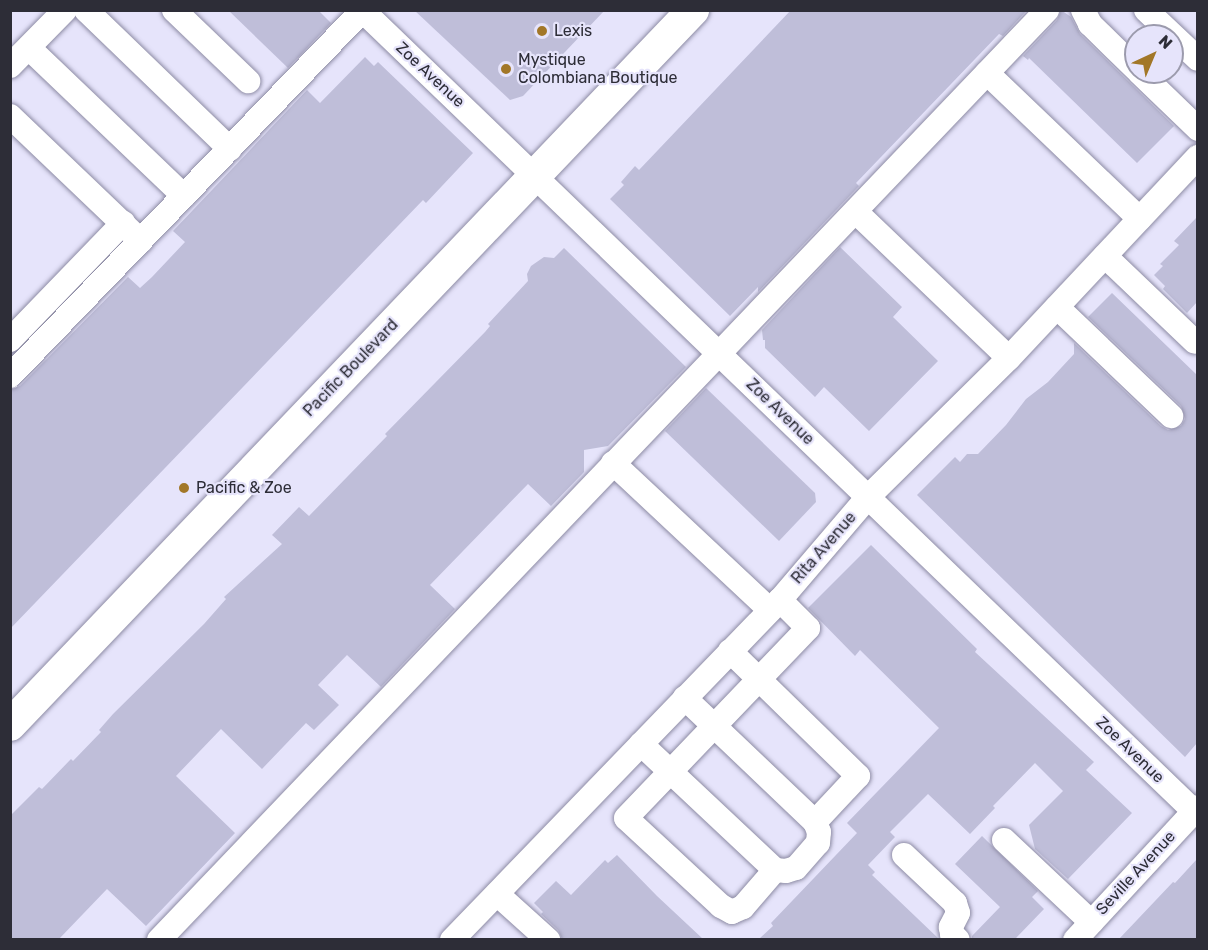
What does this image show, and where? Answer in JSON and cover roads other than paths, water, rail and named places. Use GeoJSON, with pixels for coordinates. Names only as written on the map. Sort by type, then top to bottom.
{"type":"FeatureCollection","features":[{"type":"Feature","properties":{"kind":"main road","name":"Pacific Boulevard"},"geometry":{"type":"LineString","coordinates":[[10,726],[693,10]]}},
{"type":"Feature","properties":{"kind":"street"},"geometry":{"type":"LineString","coordinates":[[65,10],[16,58],[184,196]]}},
{"type":"Feature","properties":{"kind":"street"},"geometry":{"type":"LineString","coordinates":[[86,10],[230,149]]}},
{"type":"Feature","properties":{"kind":"street"},"geometry":{"type":"LineString","coordinates":[[174,10],[248,81]]}},
{"type":"Feature","properties":{"kind":"street"},"geometry":{"type":"LineString","coordinates":[[159,939],[1047,10]]}},
{"type":"Feature","properties":{"kind":"street"},"geometry":{"type":"LineString","coordinates":[[1083,10],[1090,24],[1124,58]]}},
{"type":"Feature","properties":{"kind":"street"},"geometry":{"type":"LineString","coordinates":[[1146,10],[1197,59]]}},
{"type":"Feature","properties":{"kind":"street"},"geometry":{"type":"LineString","coordinates":[[10,376],[362,11]]}},
{"type":"Feature","properties":{"kind":"street","name":"Zoe Avenue"},"geometry":{"type":"LineString","coordinates":[[362,11],[1196,812]]}},
{"type":"Feature","properties":{"kind":"street"},"geometry":{"type":"LineString","coordinates":[[987,73],[1140,219]]}},
{"type":"Feature","properties":{"kind":"street"},"geometry":{"type":"LineString","coordinates":[[1150,84],[1197,129]]}},
{"type":"Feature","properties":{"kind":"street"},"geometry":{"type":"LineString","coordinates":[[10,116],[141,241]]}},
{"type":"Feature","properties":{"kind":"street","name":"Rita Avenue"},"geometry":{"type":"LineString","coordinates":[[452,939],[775,605],[868,497],[1009,358],[1197,157]]}},
{"type":"Feature","properties":{"kind":"street"},"geometry":{"type":"LineString","coordinates":[[856,212],[1009,358]]}},
{"type":"Feature","properties":{"kind":"street"},"geometry":{"type":"LineString","coordinates":[[12,338],[123,223]]}},
{"type":"Feature","properties":{"kind":"street"},"geometry":{"type":"LineString","coordinates":[[1105,256],[1195,342]]}},
{"type":"Feature","properties":{"kind":"street"},"geometry":{"type":"LineString","coordinates":[[1057,307],[1171,416]]}},
{"type":"Feature","properties":{"kind":"street"},"geometry":{"type":"LineString","coordinates":[[613,463],[775,605],[808,628],[626,818],[721,906],[732,912],[743,907],[775,870]]}},
{"type":"Feature","properties":{"kind":"street"},"geometry":{"type":"LineString","coordinates":[[730,651],[858,776],[815,822]]}},
{"type":"Feature","properties":{"kind":"street"},"geometry":{"type":"LineString","coordinates":[[641,744],[775,870],[786,871],[796,868],[818,843],[819,832],[815,822],[685,698]]}},
{"type":"Feature","properties":{"kind":"street","name":"Seville Avenue"},"geometry":{"type":"LineString","coordinates":[[1075,939],[1196,812]]}},
{"type":"Feature","properties":{"kind":"street"},"geometry":{"type":"LineString","coordinates":[[1004,840],[1091,922]]}},
{"type":"Feature","properties":{"kind":"street"},"geometry":{"type":"LineString","coordinates":[[904,855],[956,903],[958,913],[951,927],[952,934],[958,939]]}},
{"type":"Feature","properties":{"kind":"street"},"geometry":{"type":"LineString","coordinates":[[497,894],[548,939]]}},
{"type":"Feature","properties":{"kind":"place","name":"Lexis"},"geometry":{"type":"Point","coordinates":[542,31]}},
{"type":"Feature","properties":{"kind":"place","name":"Mystique Colombiana Boutique"},"geometry":{"type":"Point","coordinates":[506,69]}},
{"type":"Feature","properties":{"kind":"place","name":"Pacific & Zoe"},"geometry":{"type":"Point","coordinates":[184,488]}}]}
